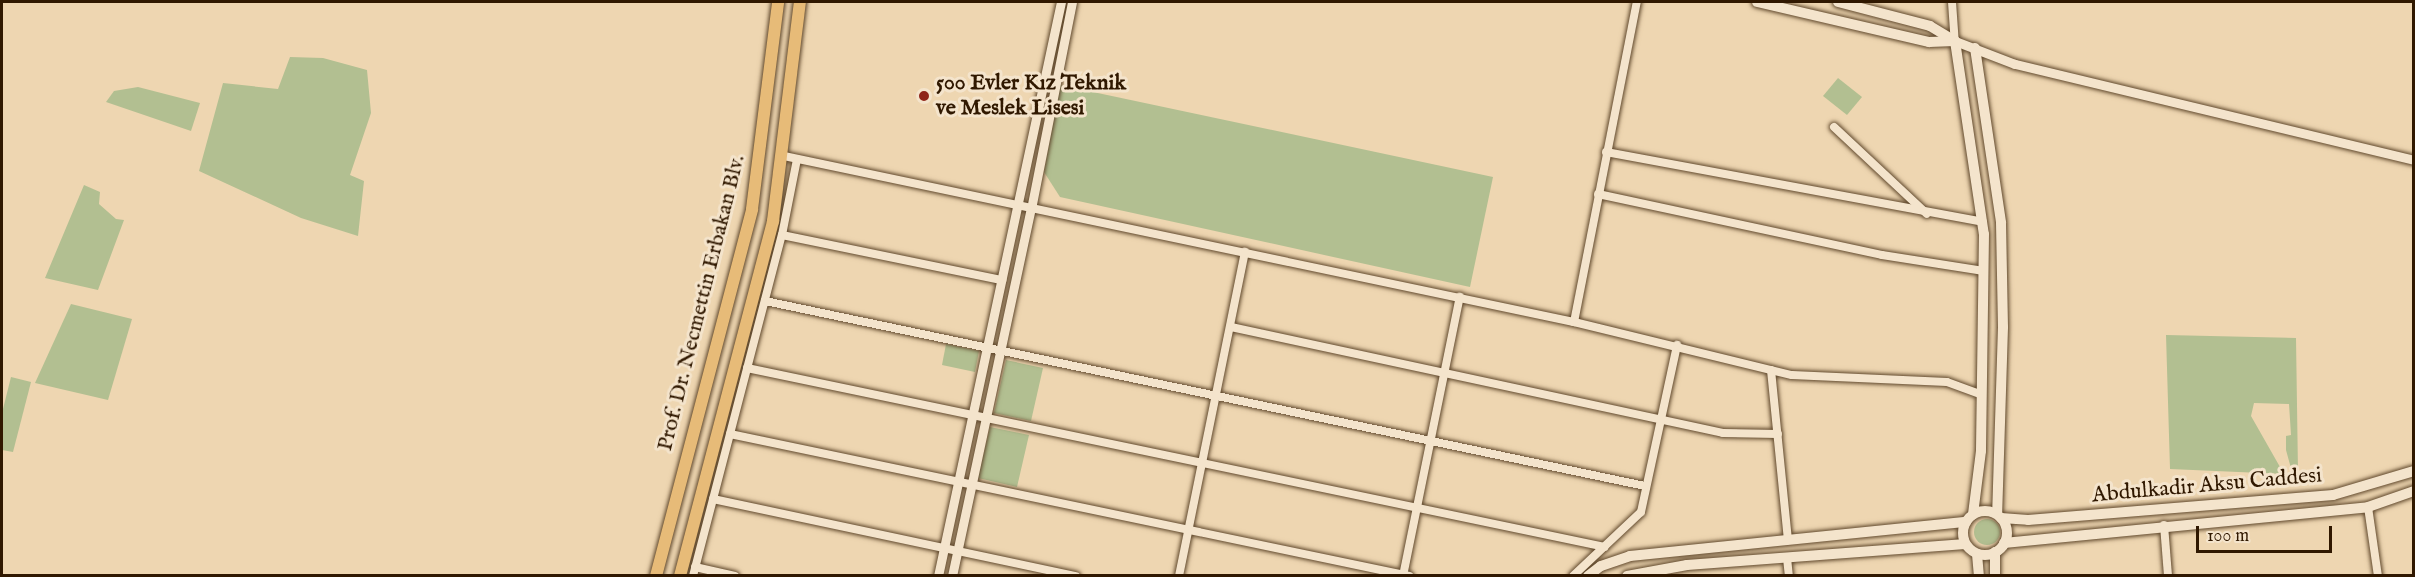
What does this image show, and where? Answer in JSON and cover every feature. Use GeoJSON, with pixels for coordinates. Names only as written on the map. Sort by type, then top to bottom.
{"type":"FeatureCollection","features":[{"type":"Feature","properties":{"kind":"main road","name":"Prof. Dr. Necmettin Erbakan Blv."},"geometry":{"type":"LineString","coordinates":[[656,576],[752,209],[778,2]]}},
{"type":"Feature","properties":{"kind":"main road","name":"Prof. Dr. Necmettin Erbakan Blv."},"geometry":{"type":"LineString","coordinates":[[680,576],[773,221],[784,156],[800,2]]}},
{"type":"Feature","properties":{"kind":"main road"},"geometry":{"type":"LineString","coordinates":[[1757,2],[1929,42],[1955,41]]}},
{"type":"Feature","properties":{"kind":"main road"},"geometry":{"type":"LineString","coordinates":[[1839,2],[1930,26],[1955,41]]}},
{"type":"Feature","properties":{"kind":"main road"},"geometry":{"type":"LineString","coordinates":[[1955,41],[1983,222],[1984,271],[1980,486],[1969,518],[1965,544]]}},
{"type":"Feature","properties":{"kind":"main road"},"geometry":{"type":"LineString","coordinates":[[1975,48],[2001,223],[2004,327],[1999,516],[2007,530],[2004,543],[1995,552],[1977,554]]}},
{"type":"Feature","properties":{"kind":"main road","name":"Abdulkadir Aksu Caddesi"},"geometry":{"type":"LineString","coordinates":[[1999,516],[2028,520],[2333,495],[2414,471]]}},
{"type":"Feature","properties":{"kind":"main road","name":"Abdulkadir Aksu Caddesi"},"geometry":{"type":"LineString","coordinates":[[2004,543],[2164,525],[2368,507],[2414,490]]}},
{"type":"Feature","properties":{"kind":"main road"},"geometry":{"type":"LineString","coordinates":[[1588,576],[1601,566],[1630,556],[1969,518],[1985,511],[1999,516]]}},
{"type":"Feature","properties":{"kind":"main road"},"geometry":{"type":"LineString","coordinates":[[1627,576],[1687,565],[1965,544],[1977,554],[1979,576]]}},
{"type":"Feature","properties":{"kind":"main road"},"geometry":{"type":"LineString","coordinates":[[1995,552],[1995,576]]}},
{"type":"Feature","properties":{"kind":"street"},"geometry":{"type":"LineString","coordinates":[[938,576],[972,414],[1020,206],[1061,2]]}},
{"type":"Feature","properties":{"kind":"street"},"geometry":{"type":"LineString","coordinates":[[952,576],[1031,209],[1072,2]]}},
{"type":"Feature","properties":{"kind":"street"},"geometry":{"type":"LineString","coordinates":[[1574,322],[1637,2]]}},
{"type":"Feature","properties":{"kind":"street"},"geometry":{"type":"LineString","coordinates":[[1952,2],[1955,41],[2015,64],[2414,160]]}},
{"type":"Feature","properties":{"kind":"street"},"geometry":{"type":"LineString","coordinates":[[1834,127],[1927,214]]}},
{"type":"Feature","properties":{"kind":"street"},"geometry":{"type":"LineString","coordinates":[[1606,152],[1927,214],[1983,222]]}},
{"type":"Feature","properties":{"kind":"street"},"geometry":{"type":"LineString","coordinates":[[784,156],[1460,297],[1677,345],[1771,370],[1832,379],[1947,382],[1982,395]]}},
{"type":"Feature","properties":{"kind":"street"},"geometry":{"type":"LineString","coordinates":[[735,576],[694,571],[782,235],[797,159]]}},
{"type":"Feature","properties":{"kind":"street"},"geometry":{"type":"LineString","coordinates":[[1599,194],[1893,258],[1984,271]]}},
{"type":"Feature","properties":{"kind":"street"},"geometry":{"type":"LineString","coordinates":[[782,235],[1002,280]]}},
{"type":"Feature","properties":{"kind":"street"},"geometry":{"type":"LineString","coordinates":[[1179,576],[1245,252]]}},
{"type":"Feature","properties":{"kind":"street"},"geometry":{"type":"LineString","coordinates":[[730,434],[1405,575],[1417,507],[1447,372],[1460,297]]}},
{"type":"Feature","properties":{"kind":"street"},"geometry":{"type":"LineString","coordinates":[[765,301],[1645,486]]}},
{"type":"Feature","properties":{"kind":"street"},"geometry":{"type":"LineString","coordinates":[[1231,327],[1447,372],[1658,420],[1738,435],[1778,434]]}},
{"type":"Feature","properties":{"kind":"street"},"geometry":{"type":"LineString","coordinates":[[1573,576],[1641,513],[1658,420],[1677,345]]}},
{"type":"Feature","properties":{"kind":"street"},"geometry":{"type":"LineString","coordinates":[[747,369],[1605,547]]}},
{"type":"Feature","properties":{"kind":"street"},"geometry":{"type":"LineString","coordinates":[[1771,370],[1788,540]]}},
{"type":"Feature","properties":{"kind":"street"},"geometry":{"type":"LineString","coordinates":[[713,499],[1076,576]]}},
{"type":"Feature","properties":{"kind":"street"},"geometry":{"type":"LineString","coordinates":[[2368,507],[2378,576]]}},
{"type":"Feature","properties":{"kind":"street"},"geometry":{"type":"LineString","coordinates":[[2164,525],[2168,576]]}},
{"type":"Feature","properties":{"kind":"street"},"geometry":{"type":"LineString","coordinates":[[1787,558],[1789,576]]}},
{"type":"Feature","properties":{"kind":"green space"},"geometry":{"type":"Polygon","coordinates":[[[290,57],[323,58],[367,70],[371,113],[350,175],[364,181],[358,236],[301,218],[199,171],[223,83],[278,89],[290,57]]]}},
{"type":"Feature","properties":{"kind":"green space"},"geometry":{"type":"Polygon","coordinates":[[[1838,78],[1862,97],[1847,115],[1823,96],[1838,78]]]}},
{"type":"Feature","properties":{"kind":"green space"},"geometry":{"type":"Polygon","coordinates":[[[1060,85],[1493,177],[1470,287],[1060,197],[1044,172],[1060,85]]]}},
{"type":"Feature","properties":{"kind":"green space"},"geometry":{"type":"Polygon","coordinates":[[[138,87],[200,103],[191,131],[106,102],[114,91],[138,87]]]}},
{"type":"Feature","properties":{"kind":"green space"},"geometry":{"type":"Polygon","coordinates":[[[84,185],[100,192],[99,204],[116,219],[124,220],[98,290],[45,278],[84,185]]]}},
{"type":"Feature","properties":{"kind":"green space"},"geometry":{"type":"Polygon","coordinates":[[[71,304],[132,319],[108,400],[35,383],[71,304]]]}},
{"type":"Feature","properties":{"kind":"green space"},"geometry":{"type":"Polygon","coordinates":[[[2166,335],[2296,338],[2298,472],[2292,472],[2286,450],[2286,436],[2291,435],[2289,404],[2254,403],[2251,416],[2284,474],[2170,469],[2166,335]]]}},
{"type":"Feature","properties":{"kind":"green space"},"geometry":{"type":"Polygon","coordinates":[[[946,344],[979,351],[975,372],[942,365],[946,344]]]}},
{"type":"Feature","properties":{"kind":"green space"},"geometry":{"type":"Polygon","coordinates":[[[1006,360],[1043,368],[1031,421],[994,413],[1006,360]]]}},
{"type":"Feature","properties":{"kind":"green space"},"geometry":{"type":"Polygon","coordinates":[[[11,377],[31,382],[13,452],[2,450],[2,413],[11,377]]]}},
{"type":"Feature","properties":{"kind":"green space"},"geometry":{"type":"Polygon","coordinates":[[[990,427],[1029,435],[1017,487],[978,478],[990,427]]]}},
{"type":"Feature","properties":{"kind":"green space"},"geometry":{"type":"Polygon","coordinates":[[[1987,519],[1996,523],[2000,532],[1996,541],[1987,545],[1978,541],[1974,532],[1978,523],[1987,519]]]}},
{"type":"Feature","properties":{"kind":"place","name":"500 Evler Kız Teknik ve Meslek Lisesi"},"geometry":{"type":"Point","coordinates":[924,96]}}]}
